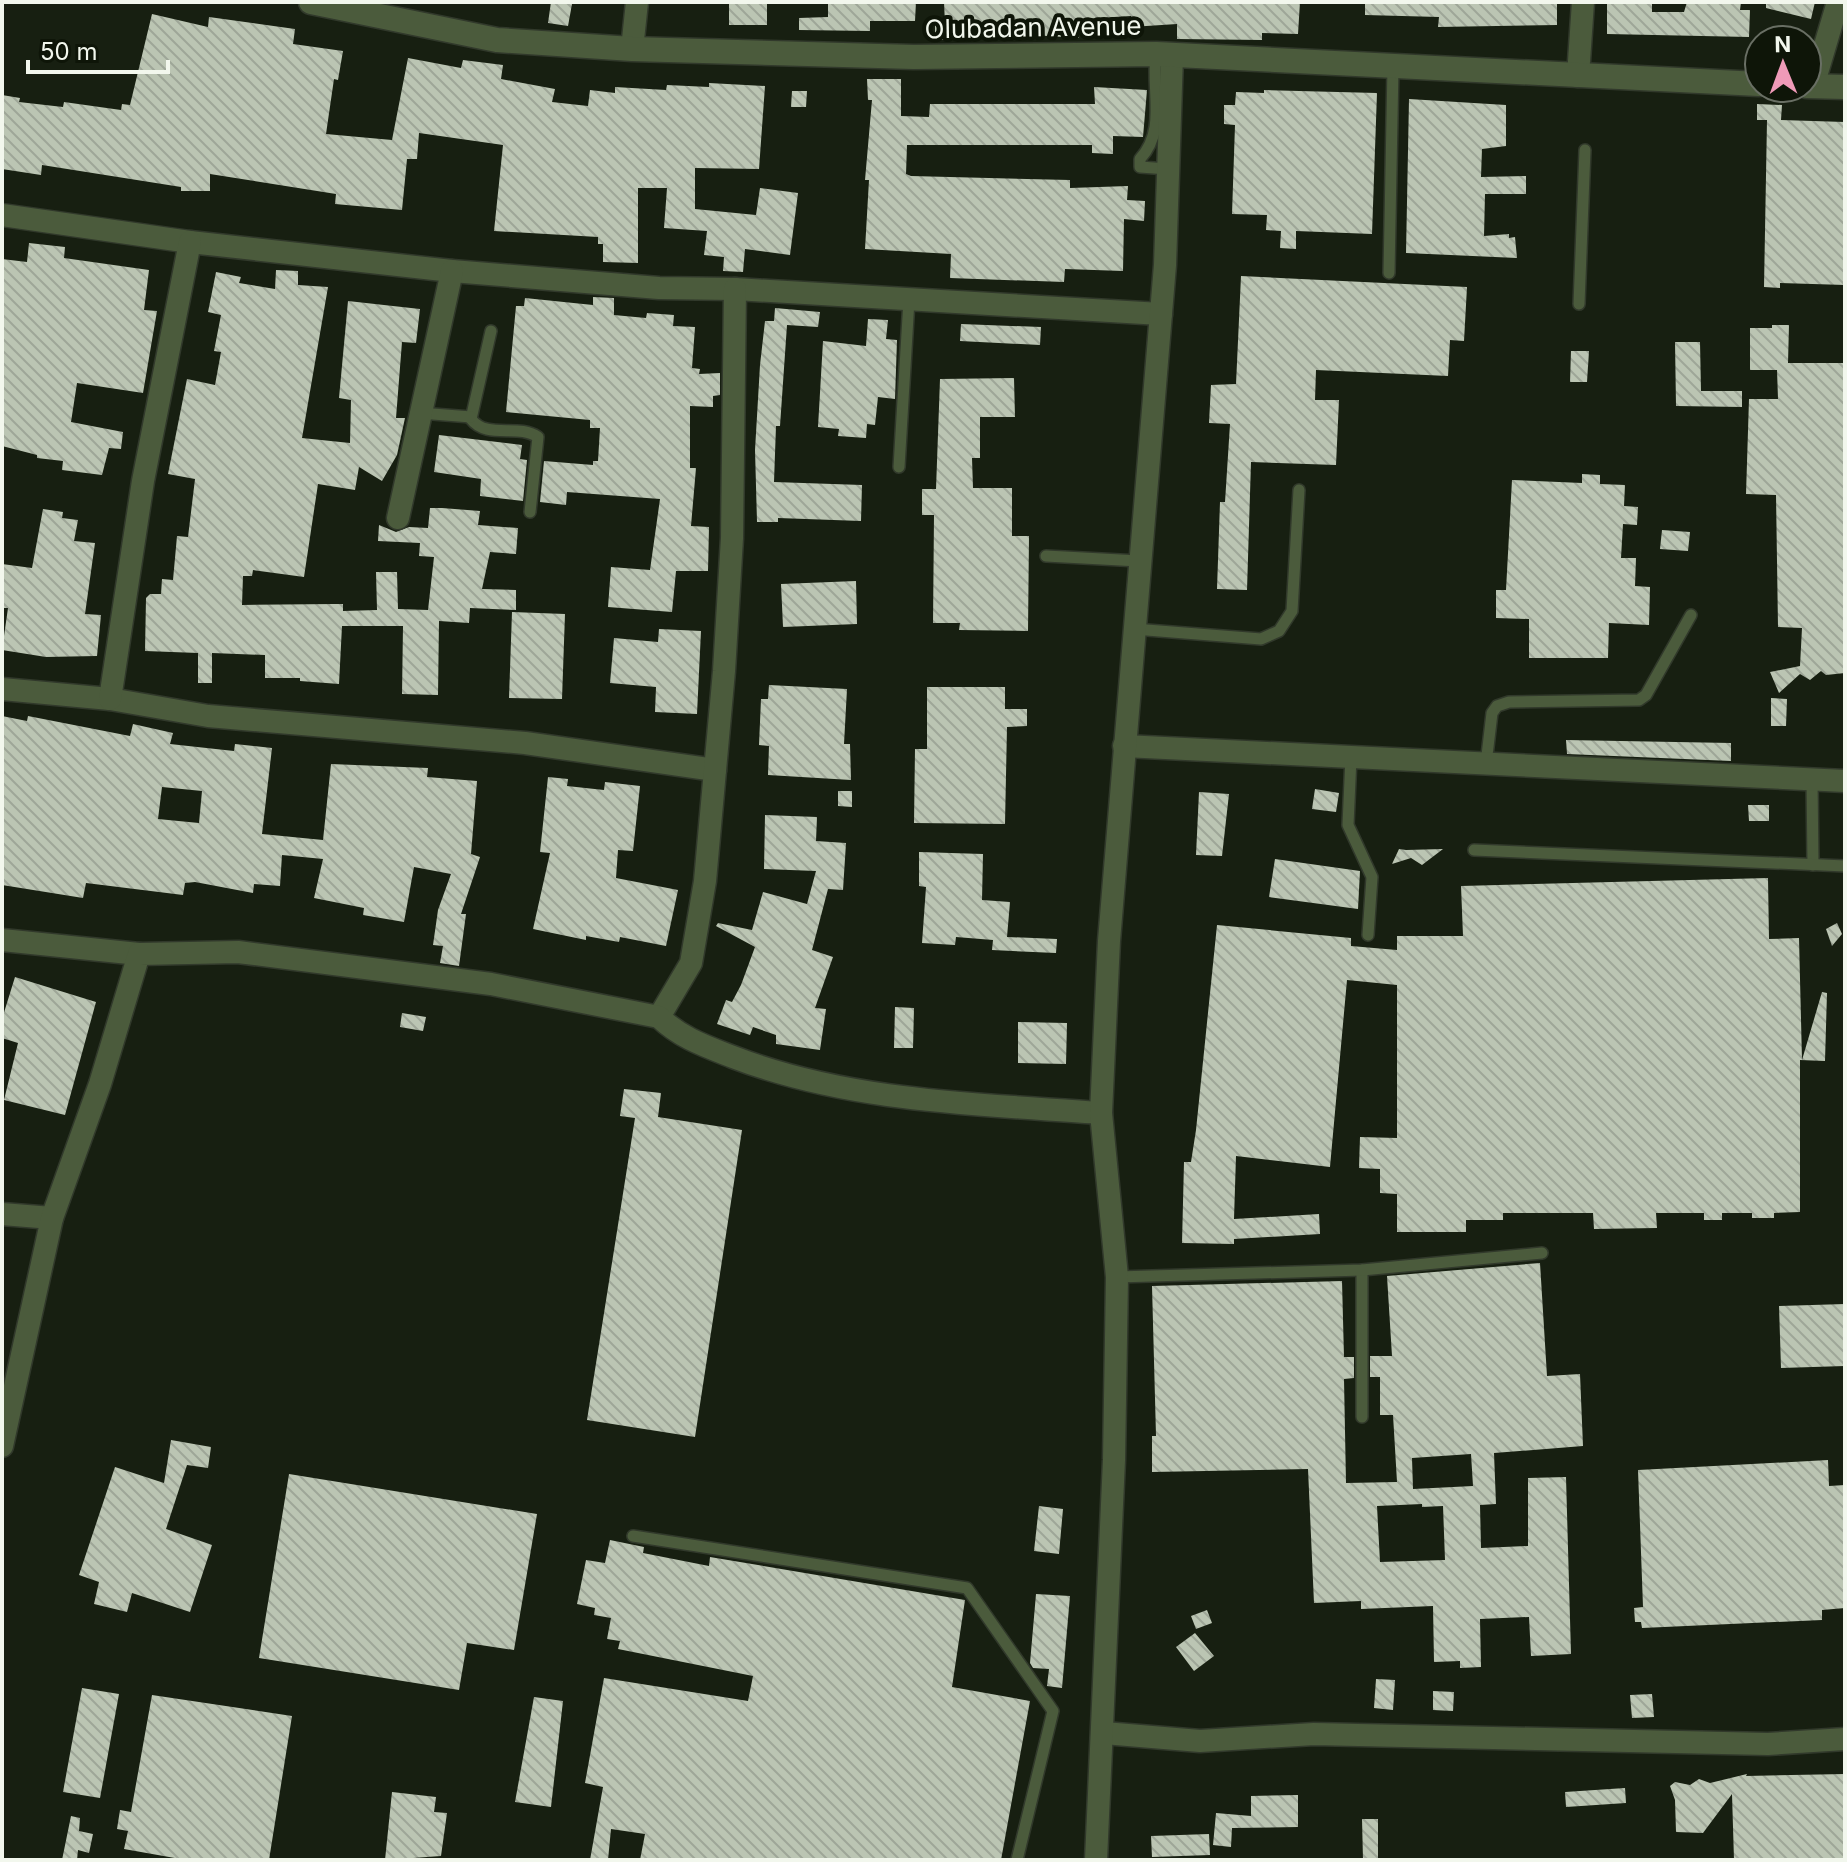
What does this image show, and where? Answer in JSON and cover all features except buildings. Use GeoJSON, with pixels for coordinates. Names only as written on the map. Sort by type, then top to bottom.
{"type":"FeatureCollection","features":[{"type":"Feature","properties":{"kind":"street","name":"Olubadan Avenue"},"geometry":{"type":"LineString","coordinates":[[311,2],[497,40],[632,49],[914,57],[1164,55],[1743,83]]}},
{"type":"Feature","properties":{"kind":"street"},"geometry":{"type":"LineString","coordinates":[[632,49],[637,2]]}},
{"type":"Feature","properties":{"kind":"street"},"geometry":{"type":"LineString","coordinates":[[1578,76],[1583,2]]}},
{"type":"Feature","properties":{"kind":"street"},"geometry":{"type":"LineString","coordinates":[[1823,47],[1838,2]]}},
{"type":"Feature","properties":{"kind":"street"},"geometry":{"type":"LineString","coordinates":[[1096,1860],[1104,1733],[1117,1277],[1101,1113],[1109,941],[1161,314],[1168,169],[1164,55]]}},
{"type":"Feature","properties":{"kind":"street"},"geometry":{"type":"LineString","coordinates":[[1823,86],[1845,87]]}},
{"type":"Feature","properties":{"kind":"street"},"geometry":{"type":"LineString","coordinates":[[2,215],[190,242],[452,271],[659,288],[735,289],[1161,314]]}},
{"type":"Feature","properties":{"kind":"street"},"geometry":{"type":"LineString","coordinates":[[110,699],[143,481],[190,242]]}},
{"type":"Feature","properties":{"kind":"street"},"geometry":{"type":"LineString","coordinates":[[398,518],[452,271]]}},
{"type":"Feature","properties":{"kind":"street"},"geometry":{"type":"LineString","coordinates":[[659,1017],[691,963],[705,881],[732,538],[735,289]]}},
{"type":"Feature","properties":{"kind":"street"},"geometry":{"type":"LineString","coordinates":[[2,689],[110,699],[208,716],[525,743],[715,770]]}},
{"type":"Feature","properties":{"kind":"street"},"geometry":{"type":"LineString","coordinates":[[1124,746],[1845,781]]}},
{"type":"Feature","properties":{"kind":"street"},"geometry":{"type":"LineString","coordinates":[[2,940],[139,954],[254,954],[491,984],[659,1017],[679,1036],[779,1075],[907,1099],[1101,1113]]}},
{"type":"Feature","properties":{"kind":"street"},"geometry":{"type":"LineString","coordinates":[[2,1446],[52,1218],[100,1084],[139,954]]}},
{"type":"Feature","properties":{"kind":"street"},"geometry":{"type":"LineString","coordinates":[[2,1214],[52,1218]]}},
{"type":"Feature","properties":{"kind":"street"},"geometry":{"type":"LineString","coordinates":[[1104,1733],[1200,1741],[1314,1734],[1768,1744],[1845,1739]]}},
{"type":"Feature","properties":{"kind":"lane"},"geometry":{"type":"LineString","coordinates":[[1389,273],[1393,67]]}},
{"type":"Feature","properties":{"kind":"lane"},"geometry":{"type":"LineString","coordinates":[[1579,304],[1585,150]]}},
{"type":"Feature","properties":{"kind":"lane"},"geometry":{"type":"LineString","coordinates":[[899,467],[903,354],[909,300]]}},
{"type":"Feature","properties":{"kind":"lane"},"geometry":{"type":"LineString","coordinates":[[491,331],[471,417],[474,424],[487,429],[531,433],[538,437],[530,512]]}},
{"type":"Feature","properties":{"kind":"lane"},"geometry":{"type":"LineString","coordinates":[[420,413],[471,417]]}},
{"type":"Feature","properties":{"kind":"lane"},"geometry":{"type":"LineString","coordinates":[[1134,629],[1261,639],[1279,631],[1292,611],[1299,490]]}},
{"type":"Feature","properties":{"kind":"lane"},"geometry":{"type":"LineString","coordinates":[[1046,556],[1139,561]]}},
{"type":"Feature","properties":{"kind":"lane"},"geometry":{"type":"LineString","coordinates":[[1486,764],[1492,713],[1497,706],[1509,702],[1639,700],[1646,695],[1691,615]]}},
{"type":"Feature","properties":{"kind":"lane"},"geometry":{"type":"LineString","coordinates":[[1351,757],[1348,825],[1372,877],[1368,935]]}},
{"type":"Feature","properties":{"kind":"lane"},"geometry":{"type":"LineString","coordinates":[[1812,780],[1813,865]]}},
{"type":"Feature","properties":{"kind":"lane"},"geometry":{"type":"LineString","coordinates":[[1474,850],[1845,866]]}},
{"type":"Feature","properties":{"kind":"lane"},"geometry":{"type":"LineString","coordinates":[[1117,1277],[1362,1270],[1542,1253]]}},
{"type":"Feature","properties":{"kind":"lane"},"geometry":{"type":"LineString","coordinates":[[1362,1270],[1362,1417]]}},
{"type":"Feature","properties":{"kind":"lane"},"geometry":{"type":"LineString","coordinates":[[633,1536],[967,1588],[1053,1711],[1017,1860]]}}]}
